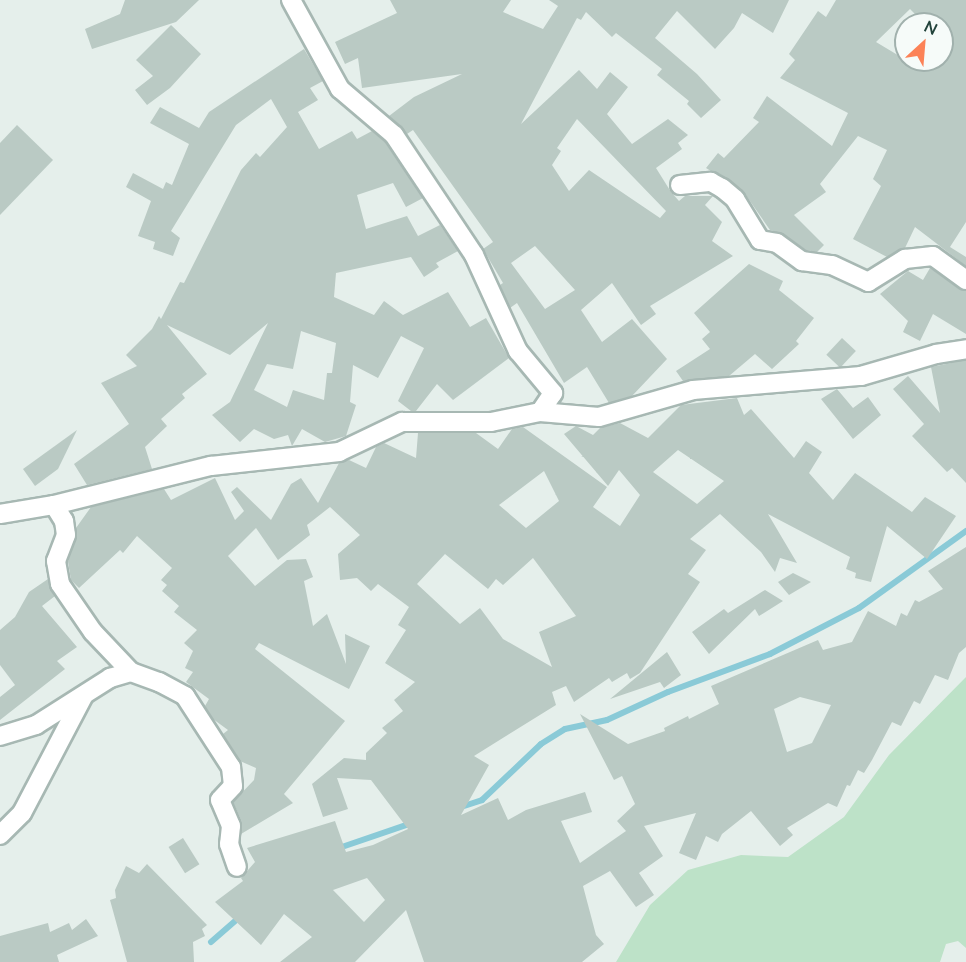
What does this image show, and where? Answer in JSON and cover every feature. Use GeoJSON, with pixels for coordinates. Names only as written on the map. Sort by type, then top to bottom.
{"type":"FeatureCollection","features":[{"type":"Feature","properties":{"kind":"street"},"geometry":{"type":"LineString","coordinates":[[291,0],[340,89],[394,135],[474,255],[518,351],[553,393],[540,412]]}},
{"type":"Feature","properties":{"kind":"street"},"geometry":{"type":"LineString","coordinates":[[680,185],[711,182],[722,188],[735,199],[760,240],[777,243],[802,261],[832,266],[868,282],[905,259],[933,256],[966,280]]}},
{"type":"Feature","properties":{"kind":"street"},"geometry":{"type":"LineString","coordinates":[[0,514],[54,505],[211,466],[339,452],[402,422],[491,422],[540,412],[599,417],[693,390],[861,376],[936,354],[966,349]]}},
{"type":"Feature","properties":{"kind":"street"},"geometry":{"type":"LineString","coordinates":[[54,505],[64,521],[66,535],[56,561],[60,584],[93,632],[131,672],[185,696],[222,747],[231,767],[233,786],[220,800],[231,825],[229,844],[237,867]]}},
{"type":"Feature","properties":{"kind":"street"},"geometry":{"type":"LineString","coordinates":[[0,736],[36,725],[110,678],[131,672]]}},
{"type":"Feature","properties":{"kind":"street"},"geometry":{"type":"LineString","coordinates":[[0,835],[22,813],[85,694]]}},
{"type":"Feature","properties":{"kind":"green space"},"geometry":{"type":"Polygon","coordinates":[[[966,677],[966,948],[958,941],[946,944],[940,962],[616,962],[650,905],[688,870],[741,855],[788,857],[844,817],[889,755],[966,677]]]}},
{"type":"Feature","properties":{"kind":"building"},"geometry":{"type":"Polygon","coordinates":[[[125,0],[199,0],[176,22],[92,49],[85,29],[120,14],[125,0]]]}},
{"type":"Feature","properties":{"kind":"building"},"geometry":{"type":"Polygon","coordinates":[[[390,0],[511,0],[503,12],[543,29],[558,6],[549,0],[789,0],[773,33],[742,13],[734,28],[715,49],[677,11],[655,38],[697,74],[721,100],[701,118],[687,104],[689,101],[657,75],[662,69],[616,33],[612,37],[586,12],[581,20],[577,18],[521,124],[579,70],[597,89],[610,72],[628,87],[607,114],[632,144],[668,119],[688,135],[678,143],[682,149],[656,168],[671,192],[679,201],[685,196],[713,196],[705,205],[722,222],[712,241],[733,256],[650,306],[656,314],[641,325],[612,283],[581,310],[602,342],[632,319],[667,359],[632,396],[609,403],[587,367],[564,383],[517,303],[510,308],[500,285],[503,283],[483,249],[493,242],[413,130],[407,134],[389,116],[414,97],[462,74],[362,88],[358,58],[345,64],[335,42],[397,13],[390,0]],[[577,119],[557,148],[561,151],[552,165],[569,191],[589,170],[660,218],[666,211],[577,119]],[[535,246],[511,263],[545,309],[575,290],[535,246]]]}},
{"type":"Feature","properties":{"kind":"building"},"geometry":{"type":"Polygon","coordinates":[[[836,0],[966,0],[966,222],[950,247],[966,257],[966,266],[915,227],[905,248],[887,257],[853,239],[881,186],[873,179],[887,150],[858,136],[820,184],[826,192],[794,215],[824,245],[817,252],[806,250],[783,234],[770,230],[743,191],[706,168],[718,153],[724,158],[759,122],[753,118],[767,96],[832,146],[848,113],[780,78],[795,60],[789,54],[818,11],[826,17],[836,0]]]}},
{"type":"Feature","properties":{"kind":"building"},"geometry":{"type":"Polygon","coordinates":[[[171,25],[201,54],[170,88],[147,105],[135,90],[153,76],[136,60],[171,25]]]}},
{"type":"Feature","properties":{"kind":"building"},"geometry":{"type":"Polygon","coordinates":[[[304,49],[323,81],[310,88],[318,100],[298,112],[319,149],[352,131],[357,139],[372,131],[386,143],[423,198],[406,207],[393,183],[357,195],[366,229],[407,216],[418,236],[440,225],[458,251],[436,263],[439,267],[424,277],[411,257],[336,273],[334,297],[374,315],[384,301],[403,315],[448,292],[470,327],[486,318],[509,358],[453,400],[437,384],[416,411],[411,411],[398,401],[424,348],[401,336],[378,378],[353,365],[350,402],[356,405],[346,436],[325,442],[302,429],[292,446],[288,435],[274,439],[254,429],[240,442],[212,415],[230,402],[268,323],[230,355],[167,325],[207,374],[182,394],[185,398],[161,419],[167,426],[145,447],[152,469],[87,485],[74,464],[129,424],[101,383],[137,366],[126,355],[152,329],[159,316],[161,319],[180,282],[184,283],[241,170],[256,153],[260,157],[287,127],[271,99],[236,125],[171,231],[180,238],[173,256],[153,249],[155,242],[138,236],[151,201],[126,187],[133,173],[163,189],[166,182],[172,185],[189,144],[150,123],[160,107],[199,128],[209,112],[304,49]],[[301,331],[293,369],[267,364],[254,390],[287,407],[293,390],[324,400],[327,373],[332,373],[336,343],[301,331]]]}},
{"type":"Feature","properties":{"kind":"building"},"geometry":{"type":"Polygon","coordinates":[[[17,125],[53,160],[0,215],[0,143],[17,125]]]}},
{"type":"Feature","properties":{"kind":"building"},"geometry":{"type":"Polygon","coordinates":[[[749,264],[783,281],[779,290],[814,318],[796,341],[799,344],[772,369],[755,354],[729,376],[683,381],[676,371],[710,349],[702,339],[710,332],[694,313],[749,264]]]}},
{"type":"Feature","properties":{"kind":"building"},"geometry":{"type":"Polygon","coordinates":[[[930,268],[966,291],[966,334],[933,314],[920,341],[903,332],[908,321],[880,294],[908,271],[923,280],[930,268]]]}},
{"type":"Feature","properties":{"kind":"building"},"geometry":{"type":"Polygon","coordinates":[[[842,338],[856,351],[840,368],[826,355],[842,338]]]}},
{"type":"Feature","properties":{"kind":"building"},"geometry":{"type":"Polygon","coordinates":[[[966,360],[966,483],[952,468],[947,472],[912,436],[924,424],[893,389],[908,376],[940,413],[931,367],[966,360]]]}},
{"type":"Feature","properties":{"kind":"building"},"geometry":{"type":"Polygon","coordinates":[[[837,389],[853,408],[868,397],[881,415],[853,439],[821,399],[837,389]]]}},
{"type":"Feature","properties":{"kind":"building"},"geometry":{"type":"Polygon","coordinates":[[[737,398],[744,415],[751,409],[794,458],[806,441],[822,452],[809,473],[833,500],[855,473],[912,512],[925,497],[956,516],[927,559],[887,526],[871,582],[855,578],[856,573],[846,569],[850,557],[768,514],[797,563],[780,558],[775,572],[761,552],[720,514],[690,539],[706,550],[688,574],[700,582],[640,673],[630,679],[627,673],[612,682],[609,678],[574,702],[566,686],[552,692],[556,705],[474,756],[489,765],[461,815],[498,798],[508,820],[526,810],[585,792],[592,812],[561,821],[580,863],[626,831],[617,821],[635,804],[622,776],[614,780],[580,714],[628,744],[665,731],[664,728],[688,716],[689,719],[719,704],[711,686],[818,640],[823,650],[852,642],[868,611],[896,626],[901,613],[907,616],[915,600],[919,602],[943,589],[928,571],[966,547],[966,647],[959,653],[948,680],[935,675],[920,704],[914,701],[901,726],[892,722],[864,773],[858,770],[850,786],[847,785],[837,807],[828,803],[787,828],[793,835],[780,846],[751,811],[722,834],[718,842],[706,836],[696,860],[679,853],[696,813],[644,826],[663,856],[639,873],[654,895],[636,907],[610,871],[583,886],[596,935],[604,944],[582,962],[424,962],[406,910],[355,962],[280,962],[312,937],[284,914],[261,945],[215,902],[243,881],[241,878],[255,862],[247,848],[335,821],[346,852],[373,845],[408,829],[371,780],[337,778],[348,809],[323,817],[312,784],[344,758],[366,760],[366,753],[387,733],[382,728],[403,711],[394,700],[415,682],[385,663],[406,630],[398,625],[409,607],[378,584],[371,591],[357,578],[340,580],[338,554],[360,535],[330,507],[307,525],[310,535],[278,560],[256,528],[228,556],[255,586],[287,560],[306,559],[313,577],[304,581],[313,626],[327,614],[346,664],[345,634],[370,646],[349,689],[259,643],[255,649],[345,721],[284,794],[293,803],[241,834],[242,822],[233,802],[254,780],[256,768],[240,761],[223,734],[228,730],[213,719],[205,706],[209,699],[186,682],[193,672],[185,668],[193,651],[184,643],[197,630],[174,612],[179,606],[162,591],[167,585],[161,580],[172,568],[137,536],[123,553],[120,550],[79,588],[71,580],[68,562],[76,528],[91,507],[164,489],[171,500],[215,478],[235,520],[244,511],[231,492],[237,487],[271,520],[291,484],[301,478],[318,503],[339,463],[349,460],[366,468],[376,447],[384,443],[416,458],[418,433],[476,433],[498,449],[512,429],[523,427],[607,487],[593,507],[620,526],[640,495],[619,470],[608,486],[564,434],[576,426],[593,435],[600,428],[620,423],[648,438],[681,405],[737,398]],[[678,450],[653,472],[697,504],[724,481],[678,450]],[[544,471],[499,505],[526,528],[559,501],[544,471]],[[445,554],[417,584],[460,624],[480,608],[503,639],[552,667],[539,632],[576,616],[533,558],[503,585],[496,579],[488,589],[445,554]],[[800,697],[774,709],[787,752],[812,743],[831,705],[800,697]],[[367,878],[333,890],[364,922],[385,900],[367,878]]]}},
{"type":"Feature","properties":{"kind":"building"},"geometry":{"type":"Polygon","coordinates":[[[77,430],[58,469],[35,486],[23,469],[77,430]]]}},
{"type":"Feature","properties":{"kind":"building"},"geometry":{"type":"Polygon","coordinates":[[[793,573],[811,582],[789,595],[778,582],[793,573]]]}},
{"type":"Feature","properties":{"kind":"building"},"geometry":{"type":"Polygon","coordinates":[[[48,579],[55,596],[42,606],[77,647],[57,661],[65,669],[0,720],[0,697],[15,685],[0,665],[0,630],[15,617],[29,592],[48,579]]]}},
{"type":"Feature","properties":{"kind":"building"},"geometry":{"type":"Polygon","coordinates":[[[765,590],[783,601],[759,616],[755,609],[709,654],[692,632],[724,609],[728,613],[765,590]]]}},
{"type":"Feature","properties":{"kind":"building"},"geometry":{"type":"Polygon","coordinates":[[[667,652],[681,675],[664,688],[660,682],[610,699],[667,652]]]}},
{"type":"Feature","properties":{"kind":"building"},"geometry":{"type":"Polygon","coordinates":[[[183,838],[199,864],[185,873],[169,847],[183,838]]]}},
{"type":"Feature","properties":{"kind":"building"},"geometry":{"type":"Polygon","coordinates":[[[147,864],[207,925],[202,929],[205,936],[193,942],[194,962],[127,962],[110,900],[116,898],[115,890],[126,866],[139,873],[147,864]]]}},
{"type":"Feature","properties":{"kind":"building"},"geometry":{"type":"Polygon","coordinates":[[[86,919],[98,936],[57,955],[59,962],[0,962],[0,936],[48,923],[50,932],[69,923],[72,930],[86,919]]]}},
{"type":"Feature","properties":{"kind":"waterway"},"geometry":{"type":"LineString","coordinates":[[461,807],[482,800],[541,744],[565,729],[607,720],[668,692],[770,654],[859,608],[966,531]]}},
{"type":"Feature","properties":{"kind":"waterway"},"geometry":{"type":"LineString","coordinates":[[336,849],[412,823]]}},
{"type":"Feature","properties":{"kind":"waterway"},"geometry":{"type":"LineString","coordinates":[[211,942],[240,917]]}}]}
